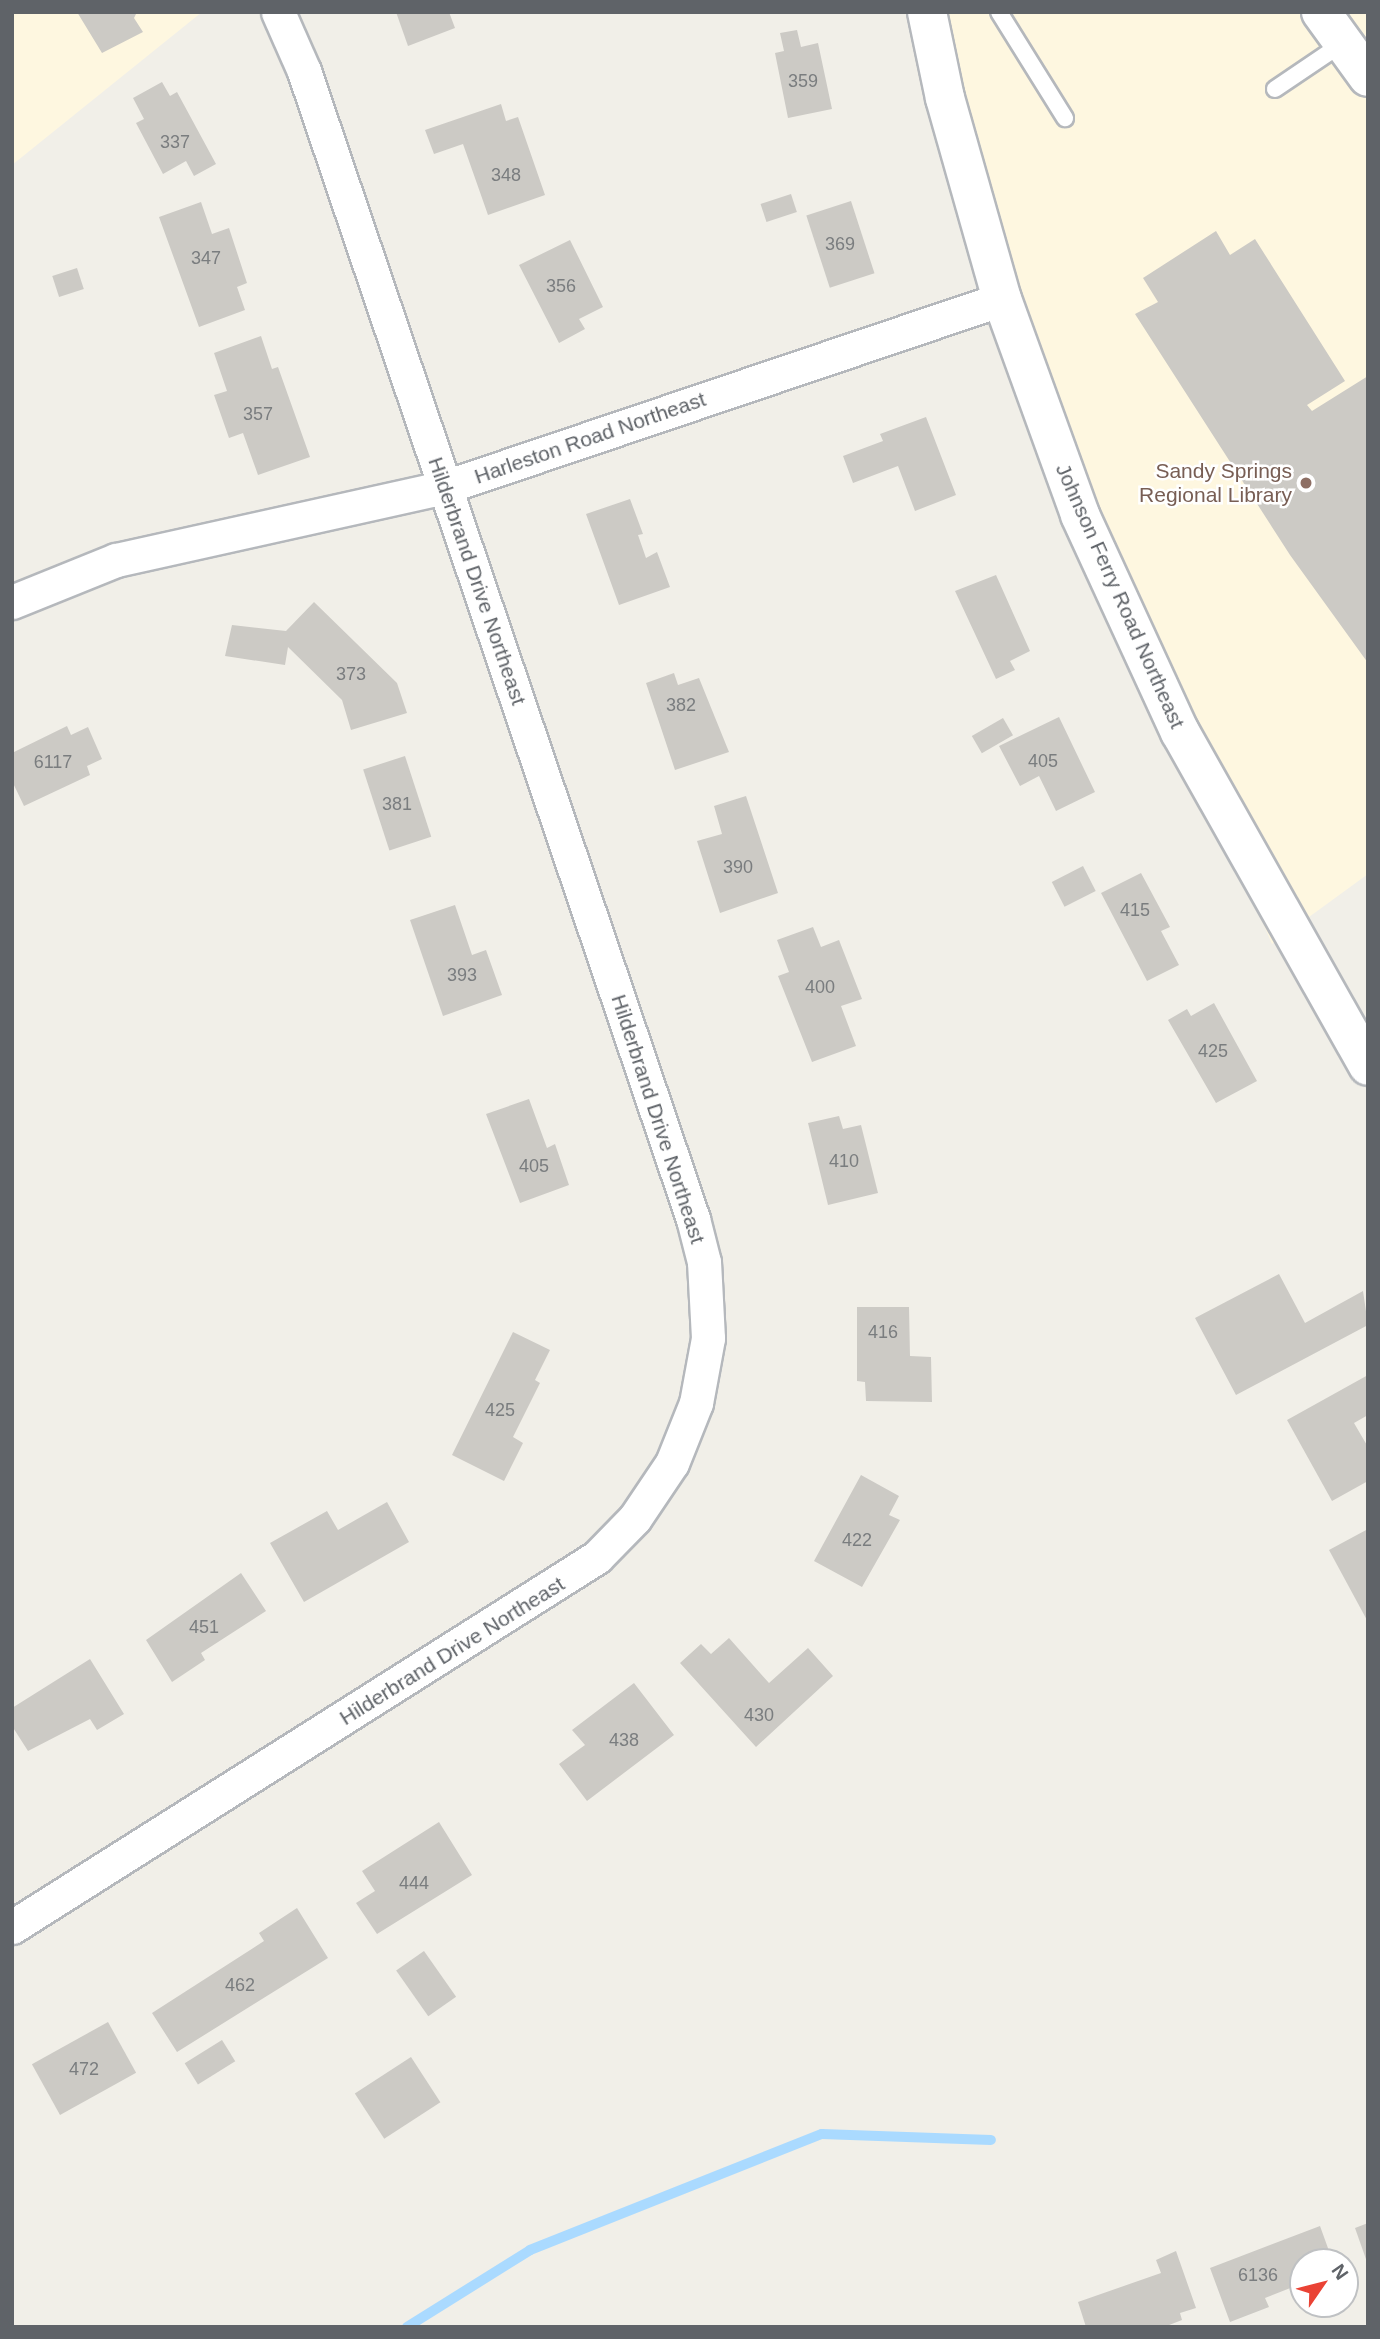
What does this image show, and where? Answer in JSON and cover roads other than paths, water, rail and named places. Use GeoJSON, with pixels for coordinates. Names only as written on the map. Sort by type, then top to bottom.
{"type":"FeatureCollection","features":[{"type":"Feature","properties":{"kind":"street","name":"Hilderbrand Drive Northeast"},"geometry":{"type":"LineString","coordinates":[[12,1927],[597,1557],[635,1518],[672,1464],[696,1403],[708,1338],[704,1262],[694,1219],[304,71],[278,12]]}},
{"type":"Feature","properties":{"kind":"street","name":"Johnson Ferry Road Northeast"},"geometry":{"type":"LineString","coordinates":[[927,12],[945,98],[1002,299],[1080,515],[1180,732],[1368,1066]]}},
{"type":"Feature","properties":{"kind":"street"},"geometry":{"type":"LineString","coordinates":[[1321,12],[1359,61]]}},
{"type":"Feature","properties":{"kind":"street","name":"Harleston Road Northeast"},"geometry":{"type":"LineString","coordinates":[[12,602],[116,560],[445,487],[1002,299]]}},
{"type":"Feature","properties":{"kind":"lane"},"geometry":{"type":"LineString","coordinates":[[999,12],[1065,118]]}},
{"type":"Feature","properties":{"kind":"lane"},"geometry":{"type":"LineString","coordinates":[[1275,89],[1359,61]]}},
{"type":"Feature","properties":{"kind":"waterway"},"geometry":{"type":"LineString","coordinates":[[407,2327],[530,2250],[822,2134],[991,2140]]}},
{"type":"Feature","properties":{"kind":"place","name":"Sandy Springs Regional Library"},"geometry":{"type":"Point","coordinates":[1306,483]}}]}
